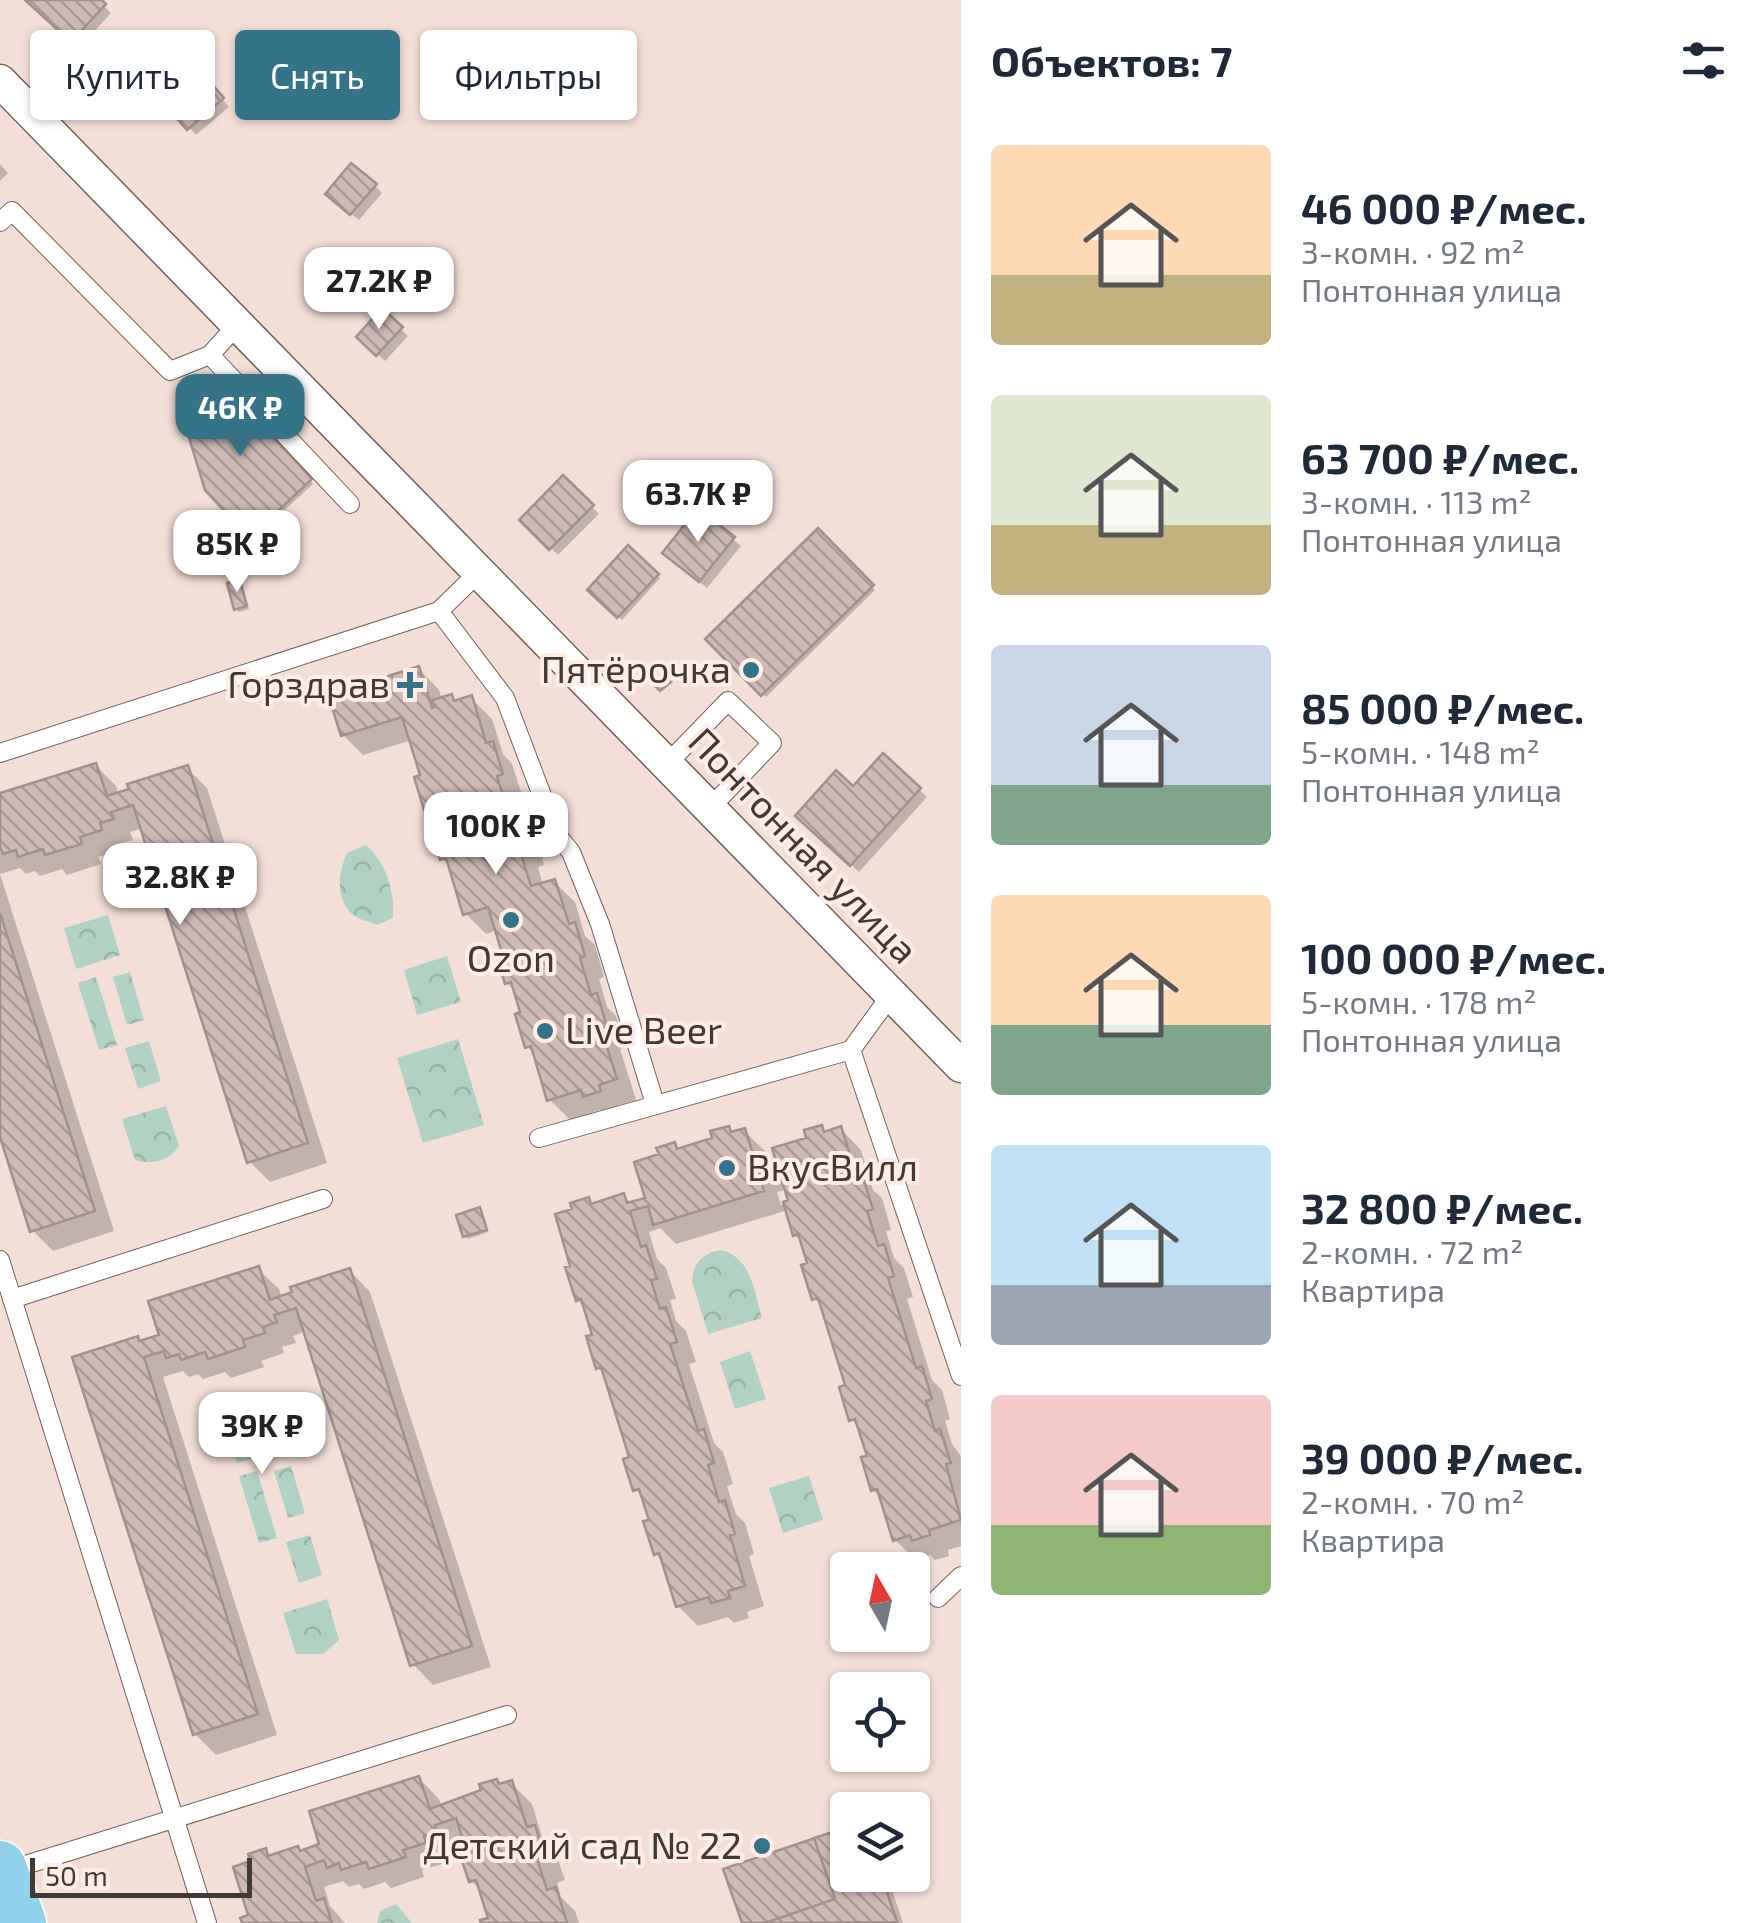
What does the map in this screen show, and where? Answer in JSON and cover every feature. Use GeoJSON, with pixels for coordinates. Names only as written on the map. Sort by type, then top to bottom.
{"type":"FeatureCollection","features":[{"type":"Feature","properties":{"kind":"main road"},"geometry":{"type":"LineString","coordinates":[[1,1870],[20,1923]]}},
{"type":"Feature","properties":{"kind":"street","name":"Понтонная улица"},"geometry":{"type":"LineString","coordinates":[[0,81],[961,1066]]}},
{"type":"Feature","properties":{"kind":"lane"},"geometry":{"type":"LineString","coordinates":[[0,222],[12,211],[170,371],[210,355],[237,325]]}},
{"type":"Feature","properties":{"kind":"lane"},"geometry":{"type":"LineString","coordinates":[[210,355],[350,504]]}},
{"type":"Feature","properties":{"kind":"lane"},"geometry":{"type":"LineString","coordinates":[[0,753],[439,611],[478,574]]}},
{"type":"Feature","properties":{"kind":"lane"},"geometry":{"type":"LineString","coordinates":[[439,611],[504,698],[556,835],[571,852],[600,924],[655,1104]]}},
{"type":"Feature","properties":{"kind":"lane"},"geometry":{"type":"LineString","coordinates":[[667,764],[728,701],[772,743],[710,808]]}},
{"type":"Feature","properties":{"kind":"lane"},"geometry":{"type":"LineString","coordinates":[[539,1138],[851,1050],[892,994]]}},
{"type":"Feature","properties":{"kind":"lane"},"geometry":{"type":"LineString","coordinates":[[851,1050],[961,1376]]}},
{"type":"Feature","properties":{"kind":"lane"},"geometry":{"type":"LineString","coordinates":[[7,1291],[323,1198]]}},
{"type":"Feature","properties":{"kind":"lane"},"geometry":{"type":"LineString","coordinates":[[0,1260],[207,1923]]}},
{"type":"Feature","properties":{"kind":"lane"},"geometry":{"type":"LineString","coordinates":[[938,1598],[961,1576]]}},
{"type":"Feature","properties":{"kind":"lane"},"geometry":{"type":"LineString","coordinates":[[1,1870],[507,1716]]}},
{"type":"Feature","properties":{"kind":"green space"},"geometry":{"type":"Polygon","coordinates":[[[366,845],[384,868],[392,898],[393,918],[377,925],[353,915],[341,893],[340,877],[347,853],[366,845]]]}},
{"type":"Feature","properties":{"kind":"green space"},"geometry":{"type":"Polygon","coordinates":[[[108,915],[120,955],[76,969],[64,928],[108,915]]]}},
{"type":"Feature","properties":{"kind":"green space"},"geometry":{"type":"Polygon","coordinates":[[[447,956],[461,1002],[417,1015],[404,970],[447,956]]]}},
{"type":"Feature","properties":{"kind":"green space"},"geometry":{"type":"Polygon","coordinates":[[[130,972],[144,1020],[127,1025],[113,977],[130,972]]]}},
{"type":"Feature","properties":{"kind":"green space"},"geometry":{"type":"Polygon","coordinates":[[[96,977],[117,1045],[99,1050],[78,983],[96,977]]]}},
{"type":"Feature","properties":{"kind":"green space"},"geometry":{"type":"Polygon","coordinates":[[[458,1039],[484,1125],[423,1143],[397,1058],[458,1039]]]}},
{"type":"Feature","properties":{"kind":"green space"},"geometry":{"type":"Polygon","coordinates":[[[149,1041],[161,1081],[138,1089],[125,1048],[149,1041]]]}},
{"type":"Feature","properties":{"kind":"green space"},"geometry":{"type":"Polygon","coordinates":[[[166,1106],[179,1146],[159,1161],[135,1160],[122,1119],[166,1106]]]}},
{"type":"Feature","properties":{"kind":"green space"},"geometry":{"type":"Polygon","coordinates":[[[720,1250],[739,1259],[745,1267],[762,1318],[708,1334],[692,1281],[700,1260],[720,1250]]]}},
{"type":"Feature","properties":{"kind":"green space"},"geometry":{"type":"Polygon","coordinates":[[[750,1351],[766,1399],[735,1409],[720,1362],[750,1351]]]}},
{"type":"Feature","properties":{"kind":"green space"},"geometry":{"type":"Polygon","coordinates":[[[266,1400],[281,1449],[237,1463],[222,1414],[266,1400]]]}},
{"type":"Feature","properties":{"kind":"green space"},"geometry":{"type":"Polygon","coordinates":[[[291,1466],[305,1513],[288,1518],[274,1471],[291,1466]]]}},
{"type":"Feature","properties":{"kind":"green space"},"geometry":{"type":"Polygon","coordinates":[[[257,1471],[277,1538],[259,1543],[239,1476],[257,1471]]]}},
{"type":"Feature","properties":{"kind":"green space"},"geometry":{"type":"Polygon","coordinates":[[[809,1476],[823,1520],[783,1533],[769,1488],[809,1476]]]}},
{"type":"Feature","properties":{"kind":"green space"},"geometry":{"type":"Polygon","coordinates":[[[310,1535],[322,1575],[299,1583],[286,1542],[310,1535]]]}},
{"type":"Feature","properties":{"kind":"green space"},"geometry":{"type":"Polygon","coordinates":[[[327,1599],[339,1640],[323,1654],[296,1654],[283,1613],[327,1599]]]}},
{"type":"Feature","properties":{"kind":"green space"},"geometry":{"type":"Polygon","coordinates":[[[396,1904],[412,1923],[377,1923],[380,1911],[396,1904]]]}},
{"type":"Feature","properties":{"kind":"building"},"geometry":{"type":"Polygon","coordinates":[[[25,0],[102,0],[106,4],[82,30],[58,30],[25,0]]]}},
{"type":"Feature","properties":{"kind":"building"},"geometry":{"type":"Polygon","coordinates":[[[215,88],[224,98],[215,106],[215,88]]]}},
{"type":"Feature","properties":{"kind":"building"},"geometry":{"type":"Polygon","coordinates":[[[178,120],[199,120],[187,130],[178,120]]]}},
{"type":"Feature","properties":{"kind":"building"},"geometry":{"type":"Polygon","coordinates":[[[351,163],[377,184],[350,215],[325,194],[351,163]]]}},
{"type":"Feature","properties":{"kind":"building"},"geometry":{"type":"Polygon","coordinates":[[[382,308],[403,327],[376,356],[356,337],[382,308]]]}},
{"type":"Feature","properties":{"kind":"building"},"geometry":{"type":"Polygon","coordinates":[[[218,377],[312,479],[249,538],[205,490],[181,411],[218,377]]]}},
{"type":"Feature","properties":{"kind":"building"},"geometry":{"type":"Polygon","coordinates":[[[563,475],[594,505],[549,550],[519,520],[563,475]]]}},
{"type":"Feature","properties":{"kind":"building"},"geometry":{"type":"Polygon","coordinates":[[[698,508],[735,537],[699,582],[662,553],[698,508]]]}},
{"type":"Feature","properties":{"kind":"building"},"geometry":{"type":"Polygon","coordinates":[[[818,528],[874,585],[761,696],[705,639],[818,528]]]}},
{"type":"Feature","properties":{"kind":"building"},"geometry":{"type":"Polygon","coordinates":[[[628,545],[659,574],[617,618],[587,590],[628,545]]]}},
{"type":"Feature","properties":{"kind":"building"},"geometry":{"type":"Polygon","coordinates":[[[240,580],[247,606],[234,610],[227,583],[240,580]]]}},
{"type":"Feature","properties":{"kind":"building"},"geometry":{"type":"Polygon","coordinates":[[[419,666],[432,708],[432,700],[452,694],[454,701],[472,695],[486,743],[493,741],[503,774],[497,776],[508,813],[515,811],[525,845],[519,847],[531,886],[555,879],[569,924],[575,922],[585,956],[580,958],[591,995],[597,993],[607,1027],[601,1028],[617,1079],[599,1085],[601,1091],[583,1097],[581,1090],[547,1101],[531,1046],[525,1048],[511,982],[505,984],[495,952],[501,950],[488,907],[463,915],[446,858],[440,860],[430,827],[436,826],[430,808],[424,810],[414,777],[420,775],[402,717],[341,736],[330,701],[390,683],[388,676],[419,666]]]}},
{"type":"Feature","properties":{"kind":"building"},"geometry":{"type":"Polygon","coordinates":[[[664,676],[671,682],[660,691],[654,685],[664,676]]]}},
{"type":"Feature","properties":{"kind":"building"},"geometry":{"type":"Polygon","coordinates":[[[883,753],[921,788],[850,866],[795,816],[836,770],[853,786],[883,753]]]}},
{"type":"Feature","properties":{"kind":"building"},"geometry":{"type":"Polygon","coordinates":[[[96,763],[107,796],[129,789],[127,784],[188,765],[308,1143],[247,1163],[133,805],[111,812],[114,819],[100,823],[102,830],[80,837],[82,844],[45,855],[43,849],[18,857],[16,850],[3,854],[0,793],[96,763]]]}},
{"type":"Feature","properties":{"kind":"building"},"geometry":{"type":"Polygon","coordinates":[[[0,913],[95,1211],[30,1232],[0,1137],[0,913]]]}},
{"type":"Feature","properties":{"kind":"building"},"geometry":{"type":"Polygon","coordinates":[[[822,1125],[824,1132],[841,1126],[857,1177],[862,1175],[873,1209],[867,1211],[878,1246],[884,1244],[894,1276],[888,1278],[916,1368],[922,1366],[932,1399],[926,1401],[935,1431],[940,1429],[951,1463],[946,1464],[961,1520],[929,1530],[930,1535],[912,1541],[910,1535],[893,1541],[877,1489],[871,1491],[861,1457],[867,1456],[855,1419],[849,1421],[839,1387],[845,1385],[818,1298],[812,1300],[801,1265],[807,1263],[798,1234],[793,1236],[783,1202],[788,1200],[777,1166],[759,1172],[764,1191],[653,1225],[648,1206],[630,1211],[641,1247],[646,1245],[657,1279],[651,1280],[660,1309],[666,1307],[677,1342],[670,1344],[698,1431],[704,1429],[714,1463],[708,1465],[719,1502],[725,1500],[735,1534],[730,1535],[745,1586],[728,1591],[730,1598],[711,1603],[709,1597],[676,1607],[659,1553],[654,1555],[643,1521],[649,1520],[639,1489],[633,1491],[623,1459],[629,1457],[601,1367],[596,1369],[586,1336],[592,1335],[581,1299],[576,1301],[565,1267],[570,1266],[555,1214],[572,1209],[570,1203],[589,1197],[591,1204],[624,1193],[627,1203],[645,1198],[634,1162],[659,1154],[656,1148],[675,1142],[677,1149],[712,1138],[710,1131],[729,1126],[731,1132],[745,1128],[756,1164],[775,1158],[772,1148],[806,1138],[804,1130],[822,1125]]]}},
{"type":"Feature","properties":{"kind":"building"},"geometry":{"type":"Polygon","coordinates":[[[480,1207],[487,1230],[463,1237],[456,1215],[480,1207]]]}},
{"type":"Feature","properties":{"kind":"building"},"geometry":{"type":"Polygon","coordinates":[[[259,1266],[270,1300],[292,1292],[290,1287],[350,1268],[472,1646],[410,1666],[296,1308],[274,1315],[277,1322],[263,1327],[265,1333],[243,1340],[245,1347],[208,1359],[205,1352],[181,1360],[179,1354],[166,1358],[164,1351],[144,1357],[258,1714],[193,1735],[72,1357],[138,1336],[139,1341],[159,1335],[148,1301],[259,1266]]]}},
{"type":"Feature","properties":{"kind":"building"},"geometry":{"type":"Polygon","coordinates":[[[419,1776],[430,1809],[481,1790],[479,1784],[512,1780],[527,1827],[535,1825],[546,1860],[538,1862],[547,1890],[556,1887],[567,1923],[481,1923],[480,1920],[488,1918],[476,1880],[469,1882],[460,1855],[467,1852],[456,1818],[435,1825],[437,1832],[424,1836],[426,1843],[403,1850],[406,1857],[369,1869],[366,1862],[341,1870],[339,1863],[327,1868],[324,1860],[305,1867],[316,1901],[324,1898],[332,1923],[242,1923],[240,1918],[248,1915],[233,1867],[250,1861],[248,1854],[266,1848],[268,1856],[319,1844],[309,1811],[419,1776]]]}},
{"type":"Feature","properties":{"kind":"building"},"geometry":{"type":"Polygon","coordinates":[[[830,1833],[830,1892],[887,1892],[897,1922],[742,1923],[723,1869],[830,1833]]]}},
{"type":"Feature","properties":{"kind":"building"},"geometry":{"type":"Polygon","coordinates":[[[830,1833],[830,1884],[814,1838],[830,1833]]]}},
{"type":"Feature","properties":{"kind":"building"},"geometry":{"type":"Polygon","coordinates":[[[833,1892],[887,1892],[897,1922],[765,1923],[835,1899],[833,1892]]]}},
{"type":"Feature","properties":{"kind":"place","name":"Пятёрочка"},"geometry":{"type":"Point","coordinates":[751,670]}},
{"type":"Feature","properties":{"kind":"place","name":"Горздрав"},"geometry":{"type":"Point","coordinates":[410,685]}},
{"type":"Feature","properties":{"kind":"place","name":"Ozon"},"geometry":{"type":"Point","coordinates":[511,920]}},
{"type":"Feature","properties":{"kind":"place","name":"Live Beer"},"geometry":{"type":"Point","coordinates":[545,1031]}},
{"type":"Feature","properties":{"kind":"place","name":"ВкусВилл"},"geometry":{"type":"Point","coordinates":[727,1168]}},
{"type":"Feature","properties":{"kind":"place","name":"Детский сад № 22"},"geometry":{"type":"Point","coordinates":[762,1846]}}]}
